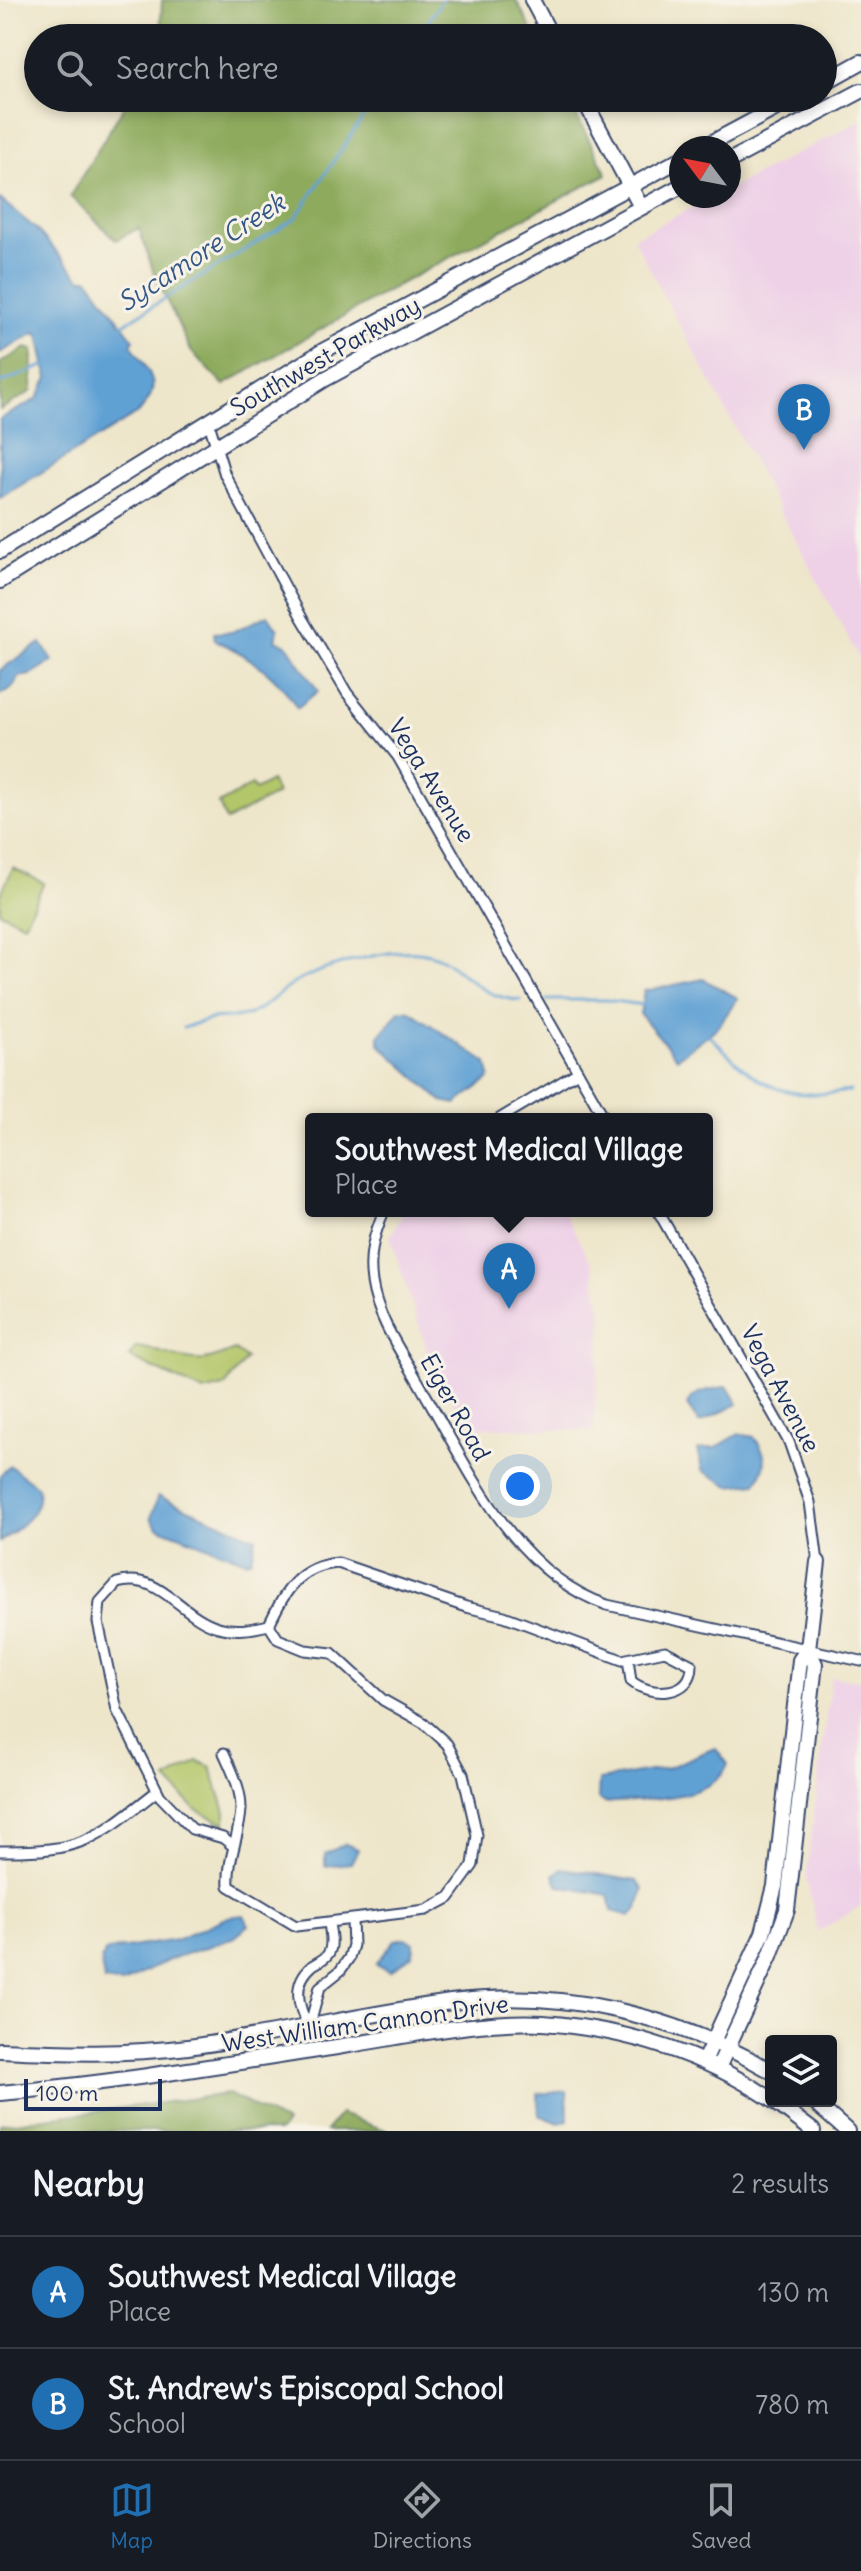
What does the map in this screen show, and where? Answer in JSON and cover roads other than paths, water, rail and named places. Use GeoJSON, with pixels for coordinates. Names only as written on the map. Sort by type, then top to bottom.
{"type":"FeatureCollection","features":[{"type":"Feature","properties":{"kind":"main road"},"geometry":{"type":"LineString","coordinates":[[532,0],[545,24]]}},
{"type":"Feature","properties":{"kind":"main road"},"geometry":{"type":"LineString","coordinates":[[837,75],[861,62]]}},
{"type":"Feature","properties":{"kind":"main road"},"geometry":{"type":"LineString","coordinates":[[837,104],[859,92],[845,71]]}},
{"type":"Feature","properties":{"kind":"main road"},"geometry":{"type":"LineString","coordinates":[[590,112],[641,207]]}},
{"type":"Feature","properties":{"kind":"main road"},"geometry":{"type":"LineString","coordinates":[[724,136],[769,112]]}},
{"type":"Feature","properties":{"kind":"main road"},"geometry":{"type":"LineString","coordinates":[[741,155],[821,112]]}},
{"type":"Feature","properties":{"kind":"main road","name":"Southwest Parkway"},"geometry":{"type":"LineString","coordinates":[[0,551],[208,420],[392,312],[669,166]]}},
{"type":"Feature","properties":{"kind":"main road","name":"Southwest Parkway"},"geometry":{"type":"LineString","coordinates":[[0,581],[217,444],[442,314],[669,192]]}},
{"type":"Feature","properties":{"kind":"main road","name":"Vega Avenue"},"geometry":{"type":"LineString","coordinates":[[704,2061],[763,1933],[772,1898],[800,1660],[808,1649],[818,1562]]}},
{"type":"Feature","properties":{"kind":"main road","name":"Vega Avenue"},"geometry":{"type":"LineString","coordinates":[[718,2068],[781,1931],[791,1892],[815,1664],[808,1649]]}},
{"type":"Feature","properties":{"kind":"main road","name":"West William Cannon Drive"},"geometry":{"type":"LineString","coordinates":[[0,2050],[134,2052],[309,2028],[453,2002],[544,2000],[630,2012],[713,2041],[765,2068]]}},
{"type":"Feature","properties":{"kind":"main road","name":"West William Cannon Drive"},"geometry":{"type":"LineString","coordinates":[[0,2093],[88,2086],[442,2030],[540,2022],[621,2033],[704,2061],[765,2095]]}},
{"type":"Feature","properties":{"kind":"main road"},"geometry":{"type":"LineString","coordinates":[[309,2028],[309,2051]]}},
{"type":"Feature","properties":{"kind":"main road","name":"West William Cannon Drive"},"geometry":{"type":"LineString","coordinates":[[782,2107],[813,2131]]}},
{"type":"Feature","properties":{"kind":"main road"},"geometry":{"type":"LineString","coordinates":[[820,2107],[847,2131]]}},
{"type":"Feature","properties":{"kind":"street","name":"Vega Avenue"},"geometry":{"type":"LineString","coordinates":[[208,420],[225,475],[302,618],[347,693],[398,757],[602,1113]]}},
{"type":"Feature","properties":{"kind":"street"},"geometry":{"type":"LineString","coordinates":[[509,1113],[578,1072]]}},
{"type":"Feature","properties":{"kind":"street","name":"Eiger Road"},"geometry":{"type":"LineString","coordinates":[[382,1217],[372,1241],[370,1260],[380,1313],[476,1484],[533,1556],[568,1587],[607,1605],[861,1661]]}},
{"type":"Feature","properties":{"kind":"street","name":"Vega Avenue"},"geometry":{"type":"LineString","coordinates":[[661,1217],[789,1442],[810,1502],[818,1562]]}},
{"type":"Feature","properties":{"kind":"street"},"geometry":{"type":"LineString","coordinates":[[269,1625],[279,1602],[296,1580],[317,1565],[338,1563],[466,1607],[504,1616],[622,1660],[665,1651],[692,1665],[692,1674],[683,1686],[663,1694],[642,1690],[631,1681],[628,1659]]}},
{"type":"Feature","properties":{"kind":"street"},"geometry":{"type":"LineString","coordinates":[[233,1846],[223,1838],[192,1829],[157,1791],[117,1710],[98,1622],[100,1602],[107,1590],[128,1580],[141,1580],[218,1627],[248,1630],[269,1625]]}},
{"type":"Feature","properties":{"kind":"street"},"geometry":{"type":"LineString","coordinates":[[224,1753],[240,1799],[229,1886],[296,1926],[426,1910],[449,1898],[473,1865],[477,1835],[463,1774],[447,1744],[424,1723],[383,1700],[332,1653],[305,1650],[278,1639],[269,1625]]}},
{"type":"Feature","properties":{"kind":"street"},"geometry":{"type":"LineString","coordinates":[[0,1851],[68,1848],[95,1838],[157,1791]]}},
{"type":"Feature","properties":{"kind":"street"},"geometry":{"type":"LineString","coordinates":[[309,2028],[320,1987],[340,1971],[349,1958],[353,1945],[352,1921]]}},
{"type":"Feature","properties":{"kind":"street"},"geometry":{"type":"LineString","coordinates":[[309,2028],[298,2007],[299,1987],[305,1973],[328,1954],[331,1947],[329,1923]]}},
{"type":"Feature","properties":{"kind":"water"},"geometry":{"type":"Polygon","coordinates":[[[0,199],[36,229],[81,279],[88,278],[134,340],[131,344],[148,370],[153,386],[138,413],[0,498],[0,419],[37,399],[48,378],[39,335],[35,333],[0,353],[0,199]]]}},
{"type":"Feature","properties":{"kind":"water"},"geometry":{"type":"Polygon","coordinates":[[[268,615],[278,630],[276,640],[287,645],[318,691],[297,708],[281,686],[262,668],[215,640],[214,633],[232,632],[268,615]]]}},
{"type":"Feature","properties":{"kind":"water"},"geometry":{"type":"Polygon","coordinates":[[[41,643],[53,661],[30,675],[19,677],[13,687],[0,695],[0,670],[41,643]]]}},
{"type":"Feature","properties":{"kind":"water"},"geometry":{"type":"Polygon","coordinates":[[[703,979],[738,998],[717,1028],[677,1058],[640,1014],[644,991],[703,979]]]}},
{"type":"Feature","properties":{"kind":"water"},"geometry":{"type":"Polygon","coordinates":[[[400,1010],[410,1011],[487,1063],[488,1080],[456,1104],[442,1101],[379,1044],[379,1036],[400,1010]]]}},
{"type":"Feature","properties":{"kind":"water"},"geometry":{"type":"Polygon","coordinates":[[[727,1386],[738,1404],[699,1423],[687,1405],[690,1400],[699,1393],[727,1386]]]}},
{"type":"Feature","properties":{"kind":"water"},"geometry":{"type":"Polygon","coordinates":[[[739,1434],[754,1437],[764,1454],[765,1465],[756,1483],[730,1486],[702,1470],[698,1450],[715,1448],[739,1434]]]}},
{"type":"Feature","properties":{"kind":"water"},"geometry":{"type":"Polygon","coordinates":[[[10,1466],[38,1487],[39,1496],[28,1519],[0,1542],[0,1475],[10,1466]]]}},
{"type":"Feature","properties":{"kind":"water"},"geometry":{"type":"Polygon","coordinates":[[[158,1496],[256,1538],[251,1559],[246,1561],[157,1527],[151,1518],[158,1496]]]}},
{"type":"Feature","properties":{"kind":"water"},"geometry":{"type":"Polygon","coordinates":[[[715,1748],[728,1764],[721,1776],[692,1792],[604,1803],[598,1799],[599,1780],[667,1768],[715,1748]]]}},
{"type":"Feature","properties":{"kind":"water"},"geometry":{"type":"Polygon","coordinates":[[[345,1844],[358,1849],[351,1863],[325,1866],[325,1854],[345,1844]]]}},
{"type":"Feature","properties":{"kind":"water"},"geometry":{"type":"Polygon","coordinates":[[[562,1868],[636,1881],[643,1889],[638,1909],[630,1916],[612,1911],[609,1895],[559,1886],[554,1875],[562,1868]]]}},
{"type":"Feature","properties":{"kind":"water"},"geometry":{"type":"Polygon","coordinates":[[[244,1915],[249,1925],[235,1937],[169,1960],[122,1984],[104,1981],[101,1959],[106,1951],[176,1940],[228,1917],[244,1915]]]}},
{"type":"Feature","properties":{"kind":"water"},"geometry":{"type":"Polygon","coordinates":[[[405,1938],[414,1943],[412,1955],[390,1971],[376,1964],[395,1940],[405,1938]]]}},
{"type":"Feature","properties":{"kind":"water"},"geometry":{"type":"Polygon","coordinates":[[[567,2091],[568,2120],[559,2123],[539,2115],[538,2094],[567,2091]]]}},
{"type":"Feature","properties":{"kind":"waterway","name":"Sycamore Creek"},"geometry":{"type":"LineString","coordinates":[[426,24],[442,0]]}},
{"type":"Feature","properties":{"kind":"waterway","name":"Sycamore Creek"},"geometry":{"type":"LineString","coordinates":[[122,325],[295,219],[367,112]]}},
{"type":"Feature","properties":{"kind":"waterway","name":"Sycamore Creek"},"geometry":{"type":"LineString","coordinates":[[0,383],[49,364]]}},
{"type":"Feature","properties":{"kind":"waterway"},"geometry":{"type":"LineString","coordinates":[[183,1028],[212,1019],[250,1014],[307,977],[358,959],[395,952],[425,953],[437,957],[490,993],[521,1000]]}},
{"type":"Feature","properties":{"kind":"waterway"},"geometry":{"type":"LineString","coordinates":[[547,1000],[606,1000],[643,1005]]}},
{"type":"Feature","properties":{"kind":"waterway"},"geometry":{"type":"LineString","coordinates":[[707,1033],[740,1065],[769,1085],[803,1094],[850,1091]]}},
{"type":"Feature","properties":{"kind":"place","name":"St. Andrew's Episcopal School"},"geometry":{"type":"Point","coordinates":[804,450]}},
{"type":"Feature","properties":{"kind":"place","name":"Southwest Medical Village"},"geometry":{"type":"Point","coordinates":[509,1309]}}]}
